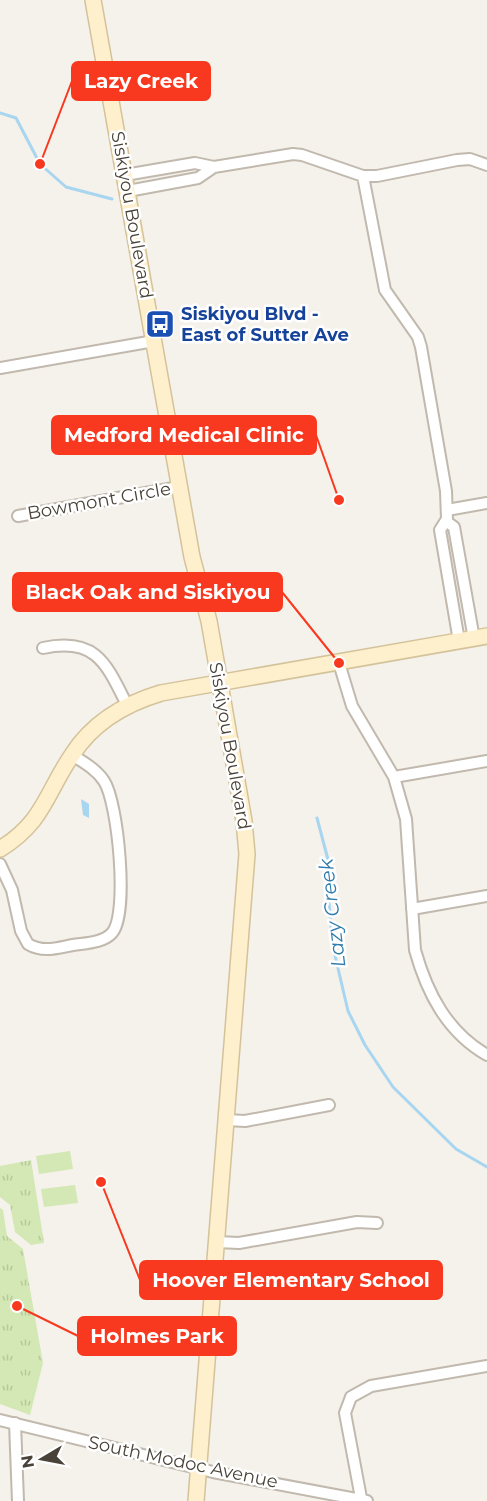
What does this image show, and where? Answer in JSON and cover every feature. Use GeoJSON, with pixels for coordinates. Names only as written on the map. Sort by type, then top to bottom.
{"type":"FeatureCollection","features":[{"type":"Feature","properties":{"kind":"street","name":"Siskiyou Boulevard"},"geometry":{"type":"LineString","coordinates":[[93,0],[179,487],[220,683],[244,821],[247,854],[196,1501]]}},
{"type":"Feature","properties":{"kind":"street"},"geometry":{"type":"LineString","coordinates":[[125,175],[195,163],[214,167],[271,156],[302,155],[363,176],[377,176],[457,160],[470,159],[487,165]]}},
{"type":"Feature","properties":{"kind":"street"},"geometry":{"type":"LineString","coordinates":[[128,191],[198,178],[214,167]]}},
{"type":"Feature","properties":{"kind":"street"},"geometry":{"type":"LineString","coordinates":[[0,849],[19,836],[42,811],[72,755],[100,723],[127,705],[161,693],[473,639],[440,530],[447,516],[446,491],[421,347],[418,338],[385,290],[363,176]]}},
{"type":"Feature","properties":{"kind":"street"},"geometry":{"type":"LineString","coordinates":[[0,368],[154,341]]}},
{"type":"Feature","properties":{"kind":"street","name":"Bowmont Circle"},"geometry":{"type":"LineString","coordinates":[[18,516],[179,487]]}},
{"type":"Feature","properties":{"kind":"street"},"geometry":{"type":"LineString","coordinates":[[447,516],[487,503]]}},
{"type":"Feature","properties":{"kind":"street"},"geometry":{"type":"LineString","coordinates":[[43,648],[60,645],[89,650],[109,669],[127,705]]}},
{"type":"Feature","properties":{"kind":"street"},"geometry":{"type":"LineString","coordinates":[[339,663],[352,706],[394,777],[406,819],[415,950],[429,992],[463,1039],[487,1055]]}},
{"type":"Feature","properties":{"kind":"street"},"geometry":{"type":"LineString","coordinates":[[0,864],[12,890],[21,932],[28,944],[47,950],[102,940],[114,931],[117,924],[120,885],[118,837],[112,802],[103,780],[72,755]]}},
{"type":"Feature","properties":{"kind":"street"},"geometry":{"type":"LineString","coordinates":[[394,777],[487,761]]}},
{"type":"Feature","properties":{"kind":"street"},"geometry":{"type":"LineString","coordinates":[[412,909],[487,896]]}},
{"type":"Feature","properties":{"kind":"street"},"geometry":{"type":"LineString","coordinates":[[227,1120],[245,1121],[329,1105]]}},
{"type":"Feature","properties":{"kind":"street"},"geometry":{"type":"LineString","coordinates":[[217,1242],[238,1243],[357,1222],[377,1223]]}},
{"type":"Feature","properties":{"kind":"street"},"geometry":{"type":"LineString","coordinates":[[364,1500],[345,1413],[351,1396],[371,1386],[487,1366]]}},
{"type":"Feature","properties":{"kind":"street","name":"South Modoc Avenue"},"geometry":{"type":"LineString","coordinates":[[0,1420],[198,1468],[364,1500]]}},
{"type":"Feature","properties":{"kind":"street"},"geometry":{"type":"LineString","coordinates":[[15,1423],[18,1501]]}},
{"type":"Feature","properties":{"kind":"green space"},"geometry":{"type":"Polygon","coordinates":[[[70,1151],[73,1169],[39,1174],[36,1156],[70,1151]]]}},
{"type":"Feature","properties":{"kind":"green space"},"geometry":{"type":"Polygon","coordinates":[[[31,1160],[44,1243],[31,1245],[15,1232],[10,1205],[0,1197],[0,1166],[31,1160]]]}},
{"type":"Feature","properties":{"kind":"green space"},"geometry":{"type":"Polygon","coordinates":[[[75,1185],[78,1203],[44,1207],[41,1189],[75,1185]]]}},
{"type":"Feature","properties":{"kind":"green space"},"geometry":{"type":"Polygon","coordinates":[[[0,1208],[3,1210],[7,1236],[23,1249],[43,1363],[30,1415],[0,1404],[0,1208]]]}},
{"type":"Feature","properties":{"kind":"water"},"geometry":{"type":"Polygon","coordinates":[[[81,799],[89,804],[89,818],[83,815],[81,799]]]}},
{"type":"Feature","properties":{"kind":"waterway","name":"Lazy Creek"},"geometry":{"type":"LineString","coordinates":[[0,113],[16,118],[40,164],[66,187],[112,199]]}},
{"type":"Feature","properties":{"kind":"waterway","name":"Lazy Creek"},"geometry":{"type":"LineString","coordinates":[[317,818],[331,871],[328,893],[333,947],[348,1011],[365,1045],[393,1087],[456,1149],[487,1167]]}},
{"type":"Feature","properties":{"kind":"place","name":"Lazy Creek"},"geometry":{"type":"Point","coordinates":[40,164]}},
{"type":"Feature","properties":{"kind":"place","name":"Siskiyou Blvd - East of Sutter Ave"},"geometry":{"type":"Point","coordinates":[160,324]}},
{"type":"Feature","properties":{"kind":"place","name":"Medford Medical Clinic"},"geometry":{"type":"Point","coordinates":[339,500]}},
{"type":"Feature","properties":{"kind":"place","name":"Black Oak and Siskiyou"},"geometry":{"type":"Point","coordinates":[339,663]}},
{"type":"Feature","properties":{"kind":"place","name":"Hoover Elementary School"},"geometry":{"type":"Point","coordinates":[101,1182]}},
{"type":"Feature","properties":{"kind":"place","name":"Holmes Park"},"geometry":{"type":"Point","coordinates":[17,1306]}}]}
